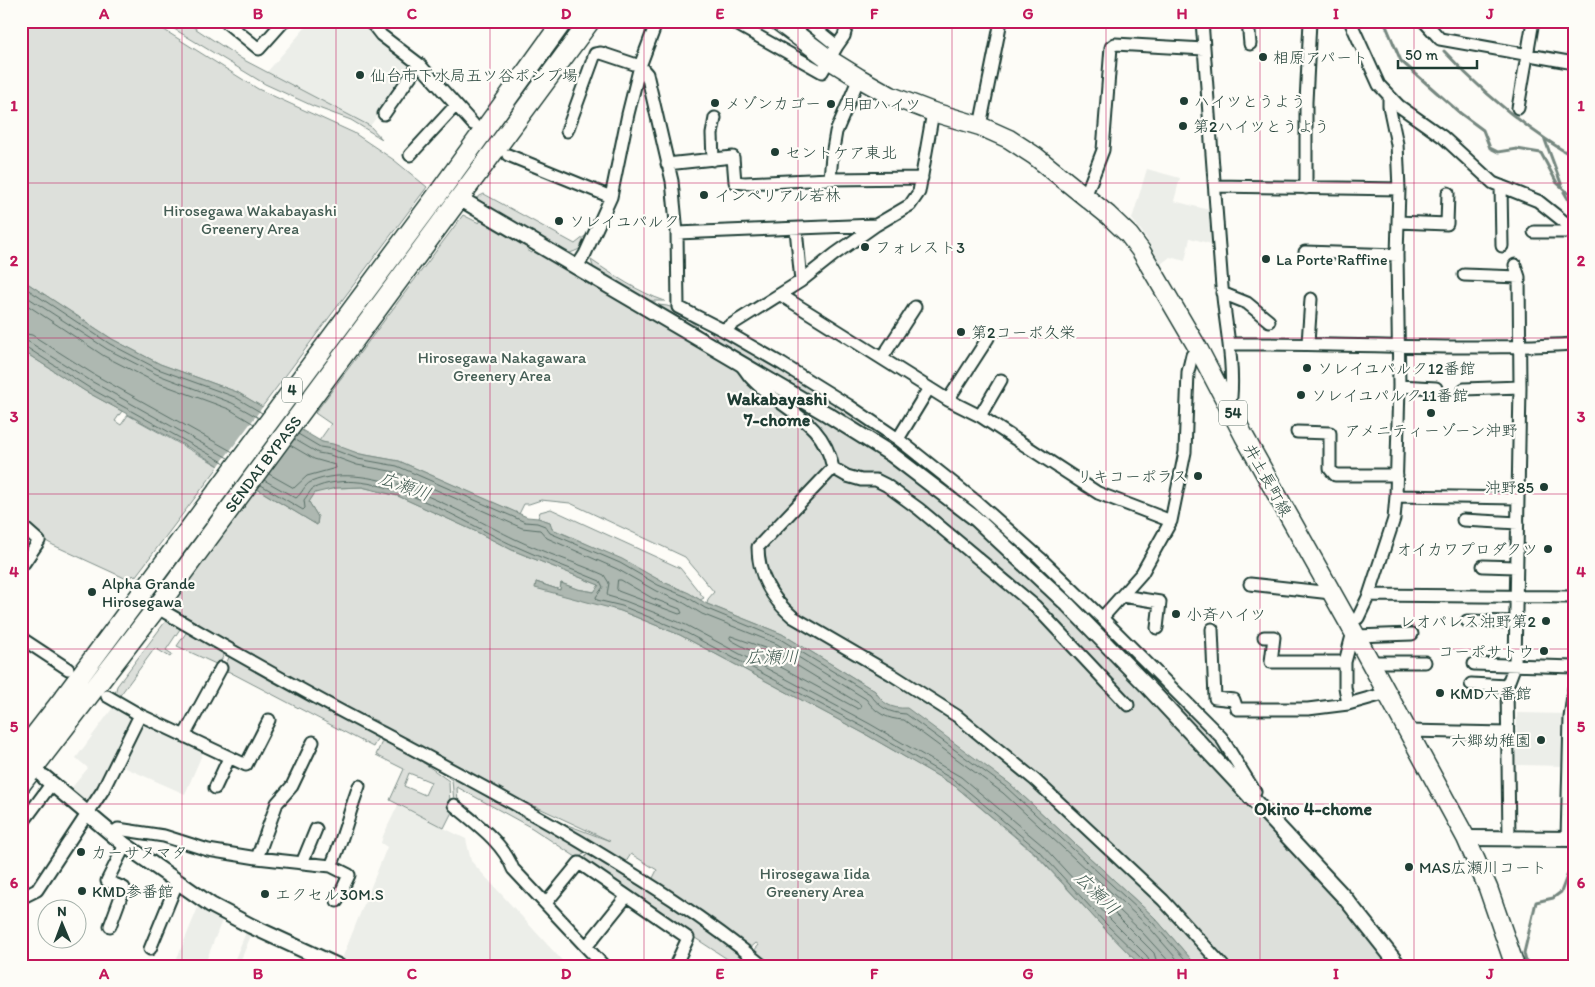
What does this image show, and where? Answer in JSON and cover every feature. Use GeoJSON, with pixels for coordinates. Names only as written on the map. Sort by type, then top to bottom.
{"type":"FeatureCollection","features":[{"type":"Feature","properties":{"kind":"highway","name":"SENDAI BYPASS"},"geometry":{"type":"LineString","coordinates":[[21,753],[438,194],[564,21]]}},
{"type":"Feature","properties":{"kind":"highway","name":"SENDAI BYPASS"},"geometry":{"type":"LineString","coordinates":[[21,784],[160,602],[590,21]]}},
{"type":"Feature","properties":{"kind":"main road","name":"井土長町線"},"geometry":{"type":"LineString","coordinates":[[778,21],[834,53],[859,78],[891,96],[933,112],[980,126],[1009,139],[1034,156],[1129,235],[1141,251],[1199,350],[1466,838],[1488,888],[1515,966]]}},
{"type":"Feature","properties":{"kind":"street"},"geometry":{"type":"LineString","coordinates":[[230,21],[228,24],[259,49],[284,21]]}},
{"type":"Feature","properties":{"kind":"street"},"geometry":{"type":"LineString","coordinates":[[576,268],[585,254],[611,197],[640,66],[657,21]]}},
{"type":"Feature","properties":{"kind":"street"},"geometry":{"type":"LineString","coordinates":[[731,21],[822,72],[844,36],[848,21]]}},
{"type":"Feature","properties":{"kind":"street"},"geometry":{"type":"LineString","coordinates":[[806,21],[834,53]]}},
{"type":"Feature","properties":{"kind":"street"},"geometry":{"type":"LineString","coordinates":[[980,126],[1001,21]]}},
{"type":"Feature","properties":{"kind":"street"},"geometry":{"type":"LineString","coordinates":[[1202,21],[1222,293],[1230,344],[1231,397],[1226,400]]}},
{"type":"Feature","properties":{"kind":"street"},"geometry":{"type":"LineString","coordinates":[[1248,21],[1250,44]]}},
{"type":"Feature","properties":{"kind":"street"},"geometry":{"type":"LineString","coordinates":[[1306,188],[1306,102],[1310,21]]}},
{"type":"Feature","properties":{"kind":"street"},"geometry":{"type":"LineString","coordinates":[[1350,21],[1380,85],[1399,106],[1443,137],[1493,183],[1538,201],[1567,224],[1573,232]]}},
{"type":"Feature","properties":{"kind":"street"},"geometry":{"type":"LineString","coordinates":[[1424,21],[1440,39],[1574,63]]}},
{"type":"Feature","properties":{"kind":"street"},"geometry":{"type":"LineString","coordinates":[[1518,108],[1533,21]]}},
{"type":"Feature","properties":{"kind":"street"},"geometry":{"type":"LineString","coordinates":[[375,23],[381,36],[419,64],[473,124]]}},
{"type":"Feature","properties":{"kind":"street"},"geometry":{"type":"LineString","coordinates":[[1085,197],[1103,150],[1111,47],[1115,44],[1204,49]]}},
{"type":"Feature","properties":{"kind":"street"},"geometry":{"type":"LineString","coordinates":[[567,131],[595,54],[601,53],[640,66],[647,74],[672,181],[677,233],[678,307],[723,330],[813,382],[898,439],[977,502],[1040,558],[1220,737],[1255,792],[1250,799]]}},
{"type":"Feature","properties":{"kind":"street"},"geometry":{"type":"LineString","coordinates":[[384,114],[419,64]]}},
{"type":"Feature","properties":{"kind":"street"},"geometry":{"type":"LineString","coordinates":[[830,179],[836,132],[859,78]]}},
{"type":"Feature","properties":{"kind":"street"},"geometry":{"type":"LineString","coordinates":[[1348,704],[1345,687],[1345,662],[1352,630],[1369,595],[1394,519],[1396,496],[1399,386],[1397,254],[1399,189],[1397,144],[1389,106],[1389,95]]}},
{"type":"Feature","properties":{"kind":"street"},"geometry":{"type":"LineString","coordinates":[[410,155],[456,105]]}},
{"type":"Feature","properties":{"kind":"street"},"geometry":{"type":"LineString","coordinates":[[723,330],[801,281],[876,225],[910,205],[919,192],[933,112]]}},
{"type":"Feature","properties":{"kind":"street"},"geometry":{"type":"LineString","coordinates":[[713,160],[712,134],[715,118]]}},
{"type":"Feature","properties":{"kind":"street"},"geometry":{"type":"LineString","coordinates":[[508,155],[611,197]]}},
{"type":"Feature","properties":{"kind":"street"},"geometry":{"type":"LineString","coordinates":[[667,164],[733,157],[735,182],[745,184],[830,179],[922,178]]}},
{"type":"Feature","properties":{"kind":"street"},"geometry":{"type":"LineString","coordinates":[[1214,186],[1399,189]]}},
{"type":"Feature","properties":{"kind":"street"},"geometry":{"type":"LineString","coordinates":[[1501,186],[1502,246]]}},
{"type":"Feature","properties":{"kind":"street"},"geometry":{"type":"LineString","coordinates":[[1398,222],[1447,224],[1448,193]]}},
{"type":"Feature","properties":{"kind":"street"},"geometry":{"type":"LineString","coordinates":[[456,202],[576,268],[827,414],[891,454],[976,519],[1068,605],[1146,685],[1344,898],[1399,966]]}},
{"type":"Feature","properties":{"kind":"street"},"geometry":{"type":"LineString","coordinates":[[677,233],[876,225]]}},
{"type":"Feature","properties":{"kind":"street"},"geometry":{"type":"LineString","coordinates":[[796,229],[801,281]]}},
{"type":"Feature","properties":{"kind":"street"},"geometry":{"type":"LineString","coordinates":[[1534,232],[1573,232]]}},
{"type":"Feature","properties":{"kind":"street"},"geometry":{"type":"LineString","coordinates":[[1305,252],[1397,254]]}},
{"type":"Feature","properties":{"kind":"street"},"geometry":{"type":"LineString","coordinates":[[1509,838],[1507,686],[1515,665],[1520,387],[1519,277],[1515,264]]}},
{"type":"Feature","properties":{"kind":"street"},"geometry":{"type":"LineString","coordinates":[[1464,275],[1519,277]]}},
{"type":"Feature","properties":{"kind":"street"},"geometry":{"type":"LineString","coordinates":[[782,293],[948,400],[980,416],[1098,493],[1172,521]]}},
{"type":"Feature","properties":{"kind":"street"},"geometry":{"type":"LineString","coordinates":[[1222,293],[1247,303],[1269,321]]}},
{"type":"Feature","properties":{"kind":"street"},"geometry":{"type":"LineString","coordinates":[[1308,343],[1311,299]]}},
{"type":"Feature","properties":{"kind":"street"},"geometry":{"type":"LineString","coordinates":[[882,358],[915,307]]}},
{"type":"Feature","properties":{"kind":"street"},"geometry":{"type":"LineString","coordinates":[[948,400],[988,338]]}},
{"type":"Feature","properties":{"kind":"street"},"geometry":{"type":"LineString","coordinates":[[1230,344],[1308,343],[1520,348],[1574,344]]}},
{"type":"Feature","properties":{"kind":"street"},"geometry":{"type":"LineString","coordinates":[[1102,618],[1142,573],[1172,521],[1185,452],[1188,372],[1192,355],[1199,350]]}},
{"type":"Feature","properties":{"kind":"street"},"geometry":{"type":"LineString","coordinates":[[740,363],[753,381],[810,424],[826,444],[833,468],[847,476],[861,480],[876,480],[920,509],[1034,606],[1128,705]]}},
{"type":"Feature","properties":{"kind":"street"},"geometry":{"type":"LineString","coordinates":[[980,416],[1001,380]]}},
{"type":"Feature","properties":{"kind":"street"},"geometry":{"type":"LineString","coordinates":[[1399,386],[1436,388]]}},
{"type":"Feature","properties":{"kind":"street"},"geometry":{"type":"LineString","coordinates":[[1464,389],[1520,387]]}},
{"type":"Feature","properties":{"kind":"street"},"geometry":{"type":"LineString","coordinates":[[898,439],[929,388]]}},
{"type":"Feature","properties":{"kind":"street"},"geometry":{"type":"LineString","coordinates":[[1297,432],[1330,433],[1330,469],[1335,475],[1397,475]]}},
{"type":"Feature","properties":{"kind":"street"},"geometry":{"type":"LineString","coordinates":[[833,468],[758,547],[758,557],[762,573],[770,592],[781,607],[793,617],[891,674],[957,716],[1035,780],[1163,900],[1223,966]]}},
{"type":"Feature","properties":{"kind":"street"},"geometry":{"type":"LineString","coordinates":[[1396,496],[1518,498]]}},
{"type":"Feature","properties":{"kind":"street"},"geometry":{"type":"LineString","coordinates":[[1463,520],[1518,523]]}},
{"type":"Feature","properties":{"kind":"street"},"geometry":{"type":"LineString","coordinates":[[21,525],[38,541],[24,563]]}},
{"type":"Feature","properties":{"kind":"street"},"geometry":{"type":"LineString","coordinates":[[1483,566],[1516,567]]}},
{"type":"Feature","properties":{"kind":"street"},"geometry":{"type":"LineString","coordinates":[[1250,584],[1330,592]]}},
{"type":"Feature","properties":{"kind":"street"},"geometry":{"type":"LineString","coordinates":[[1369,595],[1574,597]]}},
{"type":"Feature","properties":{"kind":"street"},"geometry":{"type":"LineString","coordinates":[[1122,596],[1160,602],[1157,628]]}},
{"type":"Feature","properties":{"kind":"street"},"geometry":{"type":"LineString","coordinates":[[160,602],[293,684],[535,815],[668,896],[727,937],[763,966]]}},
{"type":"Feature","properties":{"kind":"street"},"geometry":{"type":"LineString","coordinates":[[1467,622],[1516,622]]}},
{"type":"Feature","properties":{"kind":"street"},"geometry":{"type":"LineString","coordinates":[[1212,629],[1215,698],[1234,700],[1237,709],[1308,709],[1348,704],[1387,693]]}},
{"type":"Feature","properties":{"kind":"street"},"geometry":{"type":"LineString","coordinates":[[1352,630],[1412,634]]}},
{"type":"Feature","properties":{"kind":"street"},"geometry":{"type":"LineString","coordinates":[[1264,637],[1274,636],[1271,662],[1345,662]]}},
{"type":"Feature","properties":{"kind":"street"},"geometry":{"type":"LineString","coordinates":[[21,638],[68,669]]}},
{"type":"Feature","properties":{"kind":"street"},"geometry":{"type":"LineString","coordinates":[[1370,662],[1425,662]]}},
{"type":"Feature","properties":{"kind":"street"},"geometry":{"type":"LineString","coordinates":[[1474,664],[1574,667]]}},
{"type":"Feature","properties":{"kind":"street"},"geometry":{"type":"LineString","coordinates":[[184,736],[221,668]]}},
{"type":"Feature","properties":{"kind":"street"},"geometry":{"type":"LineString","coordinates":[[1470,684],[1507,686]]}},
{"type":"Feature","properties":{"kind":"street"},"geometry":{"type":"LineString","coordinates":[[1466,838],[1570,839],[1574,688]]}},
{"type":"Feature","properties":{"kind":"street"},"geometry":{"type":"LineString","coordinates":[[107,696],[140,715],[246,765],[269,720]]}},
{"type":"Feature","properties":{"kind":"street"},"geometry":{"type":"LineString","coordinates":[[21,898],[37,890],[103,790],[140,715]]}},
{"type":"Feature","properties":{"kind":"street"},"geometry":{"type":"LineString","coordinates":[[1408,731],[1507,733]]}},
{"type":"Feature","properties":{"kind":"street"},"geometry":{"type":"LineString","coordinates":[[257,858],[277,803],[292,786],[313,742]]}},
{"type":"Feature","properties":{"kind":"street"},"geometry":{"type":"LineString","coordinates":[[215,788],[229,758]]}},
{"type":"Feature","properties":{"kind":"street"},"geometry":{"type":"LineString","coordinates":[[21,825],[48,780],[111,834],[211,905],[247,924],[338,966]]}},
{"type":"Feature","properties":{"kind":"street"},"geometry":{"type":"LineString","coordinates":[[331,866],[341,844],[359,786]]}},
{"type":"Feature","properties":{"kind":"street"},"geometry":{"type":"LineString","coordinates":[[454,804],[508,855],[513,868],[604,966]]}},
{"type":"Feature","properties":{"kind":"street"},"geometry":{"type":"LineString","coordinates":[[111,834],[118,829],[164,836],[208,850],[257,858],[331,866],[354,877],[338,901]]}},
{"type":"Feature","properties":{"kind":"street"},"geometry":{"type":"LineString","coordinates":[[302,863],[316,829]]}},
{"type":"Feature","properties":{"kind":"street"},"geometry":{"type":"LineString","coordinates":[[110,926],[124,888],[107,881],[125,844]]}},
{"type":"Feature","properties":{"kind":"street"},"geometry":{"type":"LineString","coordinates":[[546,903],[579,863],[688,938],[675,966]]}},
{"type":"Feature","properties":{"kind":"street"},"geometry":{"type":"LineString","coordinates":[[150,949],[178,883]]}},
{"type":"Feature","properties":{"kind":"street"},"geometry":{"type":"LineString","coordinates":[[586,947],[627,896]]}},
{"type":"Feature","properties":{"kind":"shaded area"},"geometry":{"type":"Polygon","coordinates":[[[311,21],[362,21],[415,65],[370,126],[267,72],[311,21]]]}},
{"type":"Feature","properties":{"kind":"shaded area"},"geometry":{"type":"Polygon","coordinates":[[[1147,169],[1180,178],[1174,201],[1213,211],[1215,245],[1190,238],[1185,261],[1170,257],[1161,264],[1145,236],[1132,219],[1147,169]]]}},
{"type":"Feature","properties":{"kind":"shaded area"},"geometry":{"type":"Polygon","coordinates":[[[114,706],[133,718],[109,773],[87,807],[69,791],[88,768],[76,758],[114,706]]]}},
{"type":"Feature","properties":{"kind":"shaded area","name":"六郷幼稚園"},"geometry":{"type":"Polygon","coordinates":[[[1517,713],[1567,714],[1565,766],[1516,765],[1517,713]]]}},
{"type":"Feature","properties":{"kind":"shaded area"},"geometry":{"type":"Polygon","coordinates":[[[141,720],[204,750],[185,794],[119,765],[141,720]]]}},
{"type":"Feature","properties":{"kind":"shaded area"},"geometry":{"type":"Polygon","coordinates":[[[398,805],[466,839],[471,861],[567,966],[351,966],[341,961],[387,847],[381,843],[398,805]]]}},
{"type":"Feature","properties":{"kind":"shaded area"},"geometry":{"type":"Polygon","coordinates":[[[199,905],[223,918],[204,966],[174,966],[199,905]]]}},
{"type":"Feature","properties":{"kind":"shaded area"},"geometry":{"type":"Polygon","coordinates":[[[247,930],[252,933],[240,962],[247,966],[232,966],[247,930]]]}},
{"type":"Feature","properties":{"kind":"green space","name":"Hirosegawa Wakabayashi Greenery Area"},"geometry":{"type":"Polygon","coordinates":[[[21,21],[150,21],[258,89],[354,133],[394,160],[427,187],[262,407],[237,392],[160,364],[112,339],[21,279],[21,21]]]}},
{"type":"Feature","properties":{"kind":"green space"},"geometry":{"type":"Polygon","coordinates":[[[169,21],[184,21],[242,59],[370,126],[382,139],[351,120],[313,106],[265,84],[166,24],[169,21]]]}},
{"type":"Feature","properties":{"kind":"green space"},"geometry":{"type":"Polygon","coordinates":[[[484,194],[575,244],[585,236],[588,238],[581,248],[562,255],[476,205],[476,198],[484,194]]]}},
{"type":"Feature","properties":{"kind":"green space","name":"Hirosegawa Nakagawara Greenery Area"},"geometry":{"type":"Polygon","coordinates":[[[463,215],[479,223],[482,219],[529,247],[527,250],[532,253],[533,250],[572,272],[589,285],[586,279],[892,460],[973,522],[1056,599],[1328,888],[1394,966],[1197,966],[1155,918],[1010,784],[887,704],[875,691],[782,634],[707,604],[708,599],[714,592],[685,557],[570,503],[541,500],[524,504],[519,514],[399,461],[360,454],[319,441],[331,424],[315,413],[463,215]]]}},
{"type":"Feature","properties":{"kind":"green space"},"geometry":{"type":"Polygon","coordinates":[[[591,260],[636,288],[665,301],[650,301],[637,298],[595,273],[591,260]]]}},
{"type":"Feature","properties":{"kind":"green space"},"geometry":{"type":"Polygon","coordinates":[[[642,303],[677,309],[718,346],[642,303]]]}},
{"type":"Feature","properties":{"kind":"green space"},"geometry":{"type":"Polygon","coordinates":[[[696,320],[723,333],[896,442],[891,449],[728,351],[707,328],[696,320]]]}},
{"type":"Feature","properties":{"kind":"green space"},"geometry":{"type":"Polygon","coordinates":[[[21,350],[85,391],[122,411],[115,421],[121,425],[128,415],[219,466],[135,577],[133,575],[129,580],[53,545],[37,536],[21,521],[21,350]]]}},
{"type":"Feature","properties":{"kind":"green space"},"geometry":{"type":"Polygon","coordinates":[[[902,447],[971,499],[1080,598],[1074,605],[897,453],[902,447]]]}},
{"type":"Feature","properties":{"kind":"green space","name":"Hirosegawa Iida Greenery Area"},"geometry":{"type":"Polygon","coordinates":[[[362,487],[398,496],[512,550],[599,585],[595,592],[577,589],[561,583],[560,590],[536,582],[621,611],[680,635],[865,734],[955,786],[1035,854],[1141,966],[768,966],[752,953],[759,945],[756,943],[748,950],[651,882],[657,870],[631,854],[624,865],[549,818],[610,841],[537,807],[524,804],[375,725],[377,721],[372,719],[371,722],[303,687],[296,679],[260,661],[174,609],[171,604],[257,489],[317,525],[318,517],[309,502],[315,492],[336,488],[362,487]]]}},
{"type":"Feature","properties":{"kind":"green space"},"geometry":{"type":"Polygon","coordinates":[[[551,509],[680,568],[704,598],[700,600],[593,547],[552,529],[550,522],[538,518],[540,512],[551,509]]]}},
{"type":"Feature","properties":{"kind":"green space"},"geometry":{"type":"Polygon","coordinates":[[[1082,601],[1217,739],[1237,773],[1075,606],[1082,601]]]}},
{"type":"Feature","properties":{"kind":"green space"},"geometry":{"type":"Polygon","coordinates":[[[168,618],[182,626],[166,650],[172,654],[170,657],[155,648],[118,698],[115,694],[117,686],[168,618]]]}},
{"type":"Feature","properties":{"kind":"green space"},"geometry":{"type":"Polygon","coordinates":[[[188,630],[226,652],[218,665],[177,646],[188,630]]]}},
{"type":"Feature","properties":{"kind":"green space"},"geometry":{"type":"Polygon","coordinates":[[[230,655],[378,737],[373,747],[224,669],[230,655]]]}},
{"type":"Feature","properties":{"kind":"green space"},"geometry":{"type":"Polygon","coordinates":[[[384,737],[402,746],[404,752],[421,761],[449,781],[450,805],[454,808],[444,828],[390,800],[404,769],[376,755],[384,737]],[[409,773],[404,786],[425,795],[431,782],[409,773]]]}},
{"type":"Feature","properties":{"kind":"green space"},"geometry":{"type":"Polygon","coordinates":[[[423,759],[587,849],[579,859],[532,828],[457,787],[458,804],[454,803],[452,780],[423,759]]]}},
{"type":"Feature","properties":{"kind":"green space"},"geometry":{"type":"Polygon","coordinates":[[[590,851],[647,886],[744,955],[738,966],[582,861],[590,851]]]}},
{"type":"Feature","properties":{"kind":"water","name":"広瀬川"},"geometry":{"type":"Polygon","coordinates":[[[21,279],[112,339],[160,364],[237,392],[322,442],[360,454],[399,461],[527,517],[550,522],[552,529],[622,559],[707,604],[782,634],[875,691],[888,705],[896,708],[907,708],[1010,784],[1155,918],[1197,966],[1141,966],[1035,853],[955,786],[865,734],[680,635],[621,611],[535,588],[536,582],[560,590],[561,583],[577,589],[594,592],[599,585],[512,550],[398,496],[362,487],[336,488],[315,493],[309,502],[318,517],[317,525],[193,450],[85,391],[21,350],[21,279]]]}},
{"type":"Feature","properties":{"kind":"pier"},"geometry":{"type":"Polygon","coordinates":[[[264,405],[303,428],[256,491],[217,468],[264,405]]]}},
{"type":"Feature","properties":{"kind":"waterway"},"geometry":{"type":"LineString","coordinates":[[1384,21],[1401,61],[1460,113],[1483,130],[1490,148],[1498,152],[1517,149],[1541,153],[1557,183],[1574,198]]}},
{"type":"Feature","properties":{"kind":"waterway"},"geometry":{"type":"LineString","coordinates":[[1415,21],[1435,42]]}},
{"type":"Feature","properties":{"kind":"waterway"},"geometry":{"type":"LineString","coordinates":[[1444,51],[1505,109],[1574,157]]}},
{"type":"Feature","properties":{"kind":"waterway"},"geometry":{"type":"LineString","coordinates":[[1545,140],[1562,186]]}},
{"type":"Feature","properties":{"kind":"waterway"},"geometry":{"type":"LineString","coordinates":[[1564,192],[1574,209]]}},
{"type":"Feature","properties":{"kind":"waterway"},"geometry":{"type":"LineString","coordinates":[[1527,966],[1524,953],[1536,902],[1553,898],[1561,892],[1574,858]]}},
{"type":"Feature","properties":{"kind":"place","name":"相原アパート"},"geometry":{"type":"Point","coordinates":[1263,57]}},
{"type":"Feature","properties":{"kind":"place","name":"仙台市下水局五ツ谷ポンプ場"},"geometry":{"type":"Point","coordinates":[360,75]}},
{"type":"Feature","properties":{"kind":"place","name":"ハイツとうよう"},"geometry":{"type":"Point","coordinates":[1184,101]}},
{"type":"Feature","properties":{"kind":"place","name":"メゾンカゴー"},"geometry":{"type":"Point","coordinates":[715,103]}},
{"type":"Feature","properties":{"kind":"place","name":"月田ハイツ"},"geometry":{"type":"Point","coordinates":[831,104]}},
{"type":"Feature","properties":{"kind":"place","name":"第2ハイツとうよう"},"geometry":{"type":"Point","coordinates":[1183,126]}},
{"type":"Feature","properties":{"kind":"place","name":"セントケア東北"},"geometry":{"type":"Point","coordinates":[775,152]}},
{"type":"Feature","properties":{"kind":"place","name":"インペリアル若林"},"geometry":{"type":"Point","coordinates":[704,195]}},
{"type":"Feature","properties":{"kind":"place","name":"ソレイユパルク"},"geometry":{"type":"Point","coordinates":[559,221]}},
{"type":"Feature","properties":{"kind":"place","name":"フォレスト3"},"geometry":{"type":"Point","coordinates":[865,247]}},
{"type":"Feature","properties":{"kind":"place","name":"La Porte Raffine"},"geometry":{"type":"Point","coordinates":[1266,259]}},
{"type":"Feature","properties":{"kind":"place","name":"第2コーポ久栄"},"geometry":{"type":"Point","coordinates":[961,332]}},
{"type":"Feature","properties":{"kind":"place","name":"ソレイユパルク12番館"},"geometry":{"type":"Point","coordinates":[1307,368]}},
{"type":"Feature","properties":{"kind":"place","name":"ソレイユパルク11番館"},"geometry":{"type":"Point","coordinates":[1301,395]}},
{"type":"Feature","properties":{"kind":"place","name":"アメニティーゾーン沖野"},"geometry":{"type":"Point","coordinates":[1431,413]}},
{"type":"Feature","properties":{"kind":"place","name":"リキコーポラス"},"geometry":{"type":"Point","coordinates":[1198,476]}},
{"type":"Feature","properties":{"kind":"place","name":"沖野85"},"geometry":{"type":"Point","coordinates":[1544,487]}},
{"type":"Feature","properties":{"kind":"place","name":"オイカワプロダクツ"},"geometry":{"type":"Point","coordinates":[1548,549]}},
{"type":"Feature","properties":{"kind":"place","name":"Alpha Grande Hirosegawa"},"geometry":{"type":"Point","coordinates":[92,592]}},
{"type":"Feature","properties":{"kind":"place","name":"小斉ハイツ"},"geometry":{"type":"Point","coordinates":[1176,614]}},
{"type":"Feature","properties":{"kind":"place","name":"レオパレス沖野第2"},"geometry":{"type":"Point","coordinates":[1546,621]}},
{"type":"Feature","properties":{"kind":"place","name":"コーポサトウ"},"geometry":{"type":"Point","coordinates":[1544,651]}},
{"type":"Feature","properties":{"kind":"place","name":"KMD六番館"},"geometry":{"type":"Point","coordinates":[1440,693]}},
{"type":"Feature","properties":{"kind":"place","name":"六郷幼稚園"},"geometry":{"type":"Point","coordinates":[1541,740]}},
{"type":"Feature","properties":{"kind":"place","name":"カーサヌマタ"},"geometry":{"type":"Point","coordinates":[81,852]}},
{"type":"Feature","properties":{"kind":"place","name":"MAS広瀬川コート"},"geometry":{"type":"Point","coordinates":[1409,867]}},
{"type":"Feature","properties":{"kind":"place","name":"KMD参番館"},"geometry":{"type":"Point","coordinates":[82,891]}},
{"type":"Feature","properties":{"kind":"place","name":"エクセル30M.S"},"geometry":{"type":"Point","coordinates":[265,894]}},
{"type":"Feature","properties":{"kind":"district","name":"Wakabayashi 7-chome"},"geometry":{"type":"Point","coordinates":[777,409]}},
{"type":"Feature","properties":{"kind":"district","name":"Okino 4-chome"},"geometry":{"type":"Point","coordinates":[1313,809]}}]}
